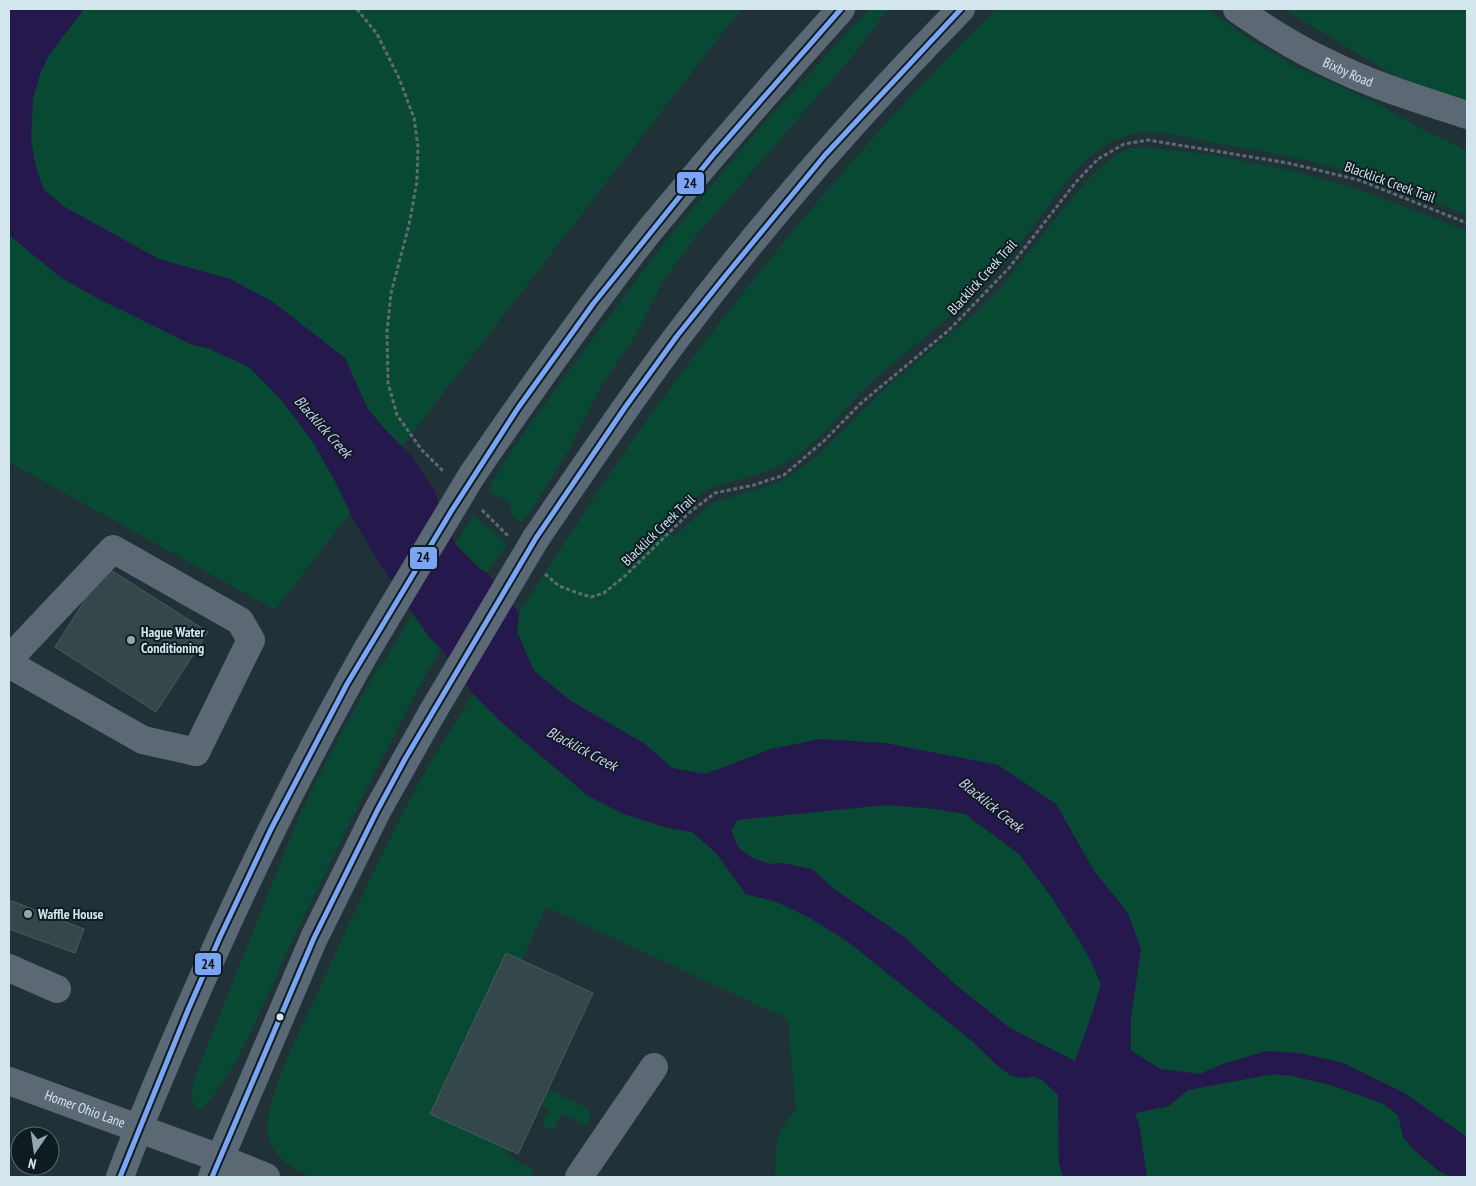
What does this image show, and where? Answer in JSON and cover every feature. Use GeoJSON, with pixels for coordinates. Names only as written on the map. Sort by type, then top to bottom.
{"type":"FeatureCollection","features":[{"type":"Feature","properties":{"kind":"main road"},"geometry":{"type":"LineString","coordinates":[[120,1177],[137,1129],[231,912],[327,720],[368,648],[460,476],[649,232],[746,114],[841,9]]}},
{"type":"Feature","properties":{"kind":"main road"},"geometry":{"type":"LineString","coordinates":[[215,1168],[314,938],[377,810],[432,713],[524,539],[726,275],[824,155],[962,9]]}},
{"type":"Feature","properties":{"kind":"street","name":"Bixby Road"},"geometry":{"type":"LineString","coordinates":[[1238,9],[1284,40],[1329,64],[1387,88],[1467,115]]}},
{"type":"Feature","properties":{"kind":"street"},"geometry":{"type":"LineString","coordinates":[[9,659],[113,549],[240,621],[251,640],[196,752],[143,740],[9,664]]}},
{"type":"Feature","properties":{"kind":"street"},"geometry":{"type":"LineString","coordinates":[[9,968],[57,989]]}},
{"type":"Feature","properties":{"kind":"street"},"geometry":{"type":"LineString","coordinates":[[579,1177],[654,1067]]}},
{"type":"Feature","properties":{"kind":"street","name":"Homer Ohio Lane"},"geometry":{"type":"LineString","coordinates":[[9,1081],[137,1129],[215,1168],[266,1177]]}},
{"type":"Feature","properties":{"kind":"path"},"geometry":{"type":"LineString","coordinates":[[357,9],[377,34],[399,78],[414,118],[418,147],[417,181],[409,225],[391,293],[387,332],[388,383],[397,415],[421,448],[460,476]]}},
{"type":"Feature","properties":{"kind":"path","name":"Blacklick Creek Trail"},"geometry":{"type":"LineString","coordinates":[[538,567],[559,586],[591,597],[604,593],[626,575],[690,512],[714,493],[754,485],[784,475],[826,439],[860,404],[949,330],[1009,268],[1082,176],[1098,159],[1124,144],[1148,140],[1288,162],[1360,180],[1467,223]]}},
{"type":"Feature","properties":{"kind":"path"},"geometry":{"type":"LineString","coordinates":[[476,504],[524,539]]}},
{"type":"Feature","properties":{"kind":"green space"},"geometry":{"type":"Polygon","coordinates":[[[9,9],[741,9],[275,610],[9,462],[9,9]]]}},
{"type":"Feature","properties":{"kind":"green space"},"geometry":{"type":"Polygon","coordinates":[[[869,9],[888,9],[856,52],[695,237],[663,281],[634,338],[600,388],[569,449],[529,514],[521,523],[512,515],[511,504],[489,491],[508,456],[661,247],[754,134],[869,9]]]}},
{"type":"Feature","properties":{"kind":"green space"},"geometry":{"type":"Polygon","coordinates":[[[997,9],[1207,9],[1254,42],[1294,66],[1377,103],[1423,130],[1467,152],[1467,215],[1391,186],[1327,165],[1180,136],[1148,132],[1128,135],[1099,149],[1087,159],[1075,171],[1020,243],[980,289],[867,386],[802,452],[781,465],[709,489],[689,504],[665,528],[673,537],[712,503],[777,483],[796,472],[817,456],[891,383],[972,316],[1000,288],[1071,199],[1097,170],[1116,155],[1130,148],[1153,148],[1212,155],[1294,171],[1358,189],[1467,231],[1467,1137],[1405,1093],[1343,1063],[1299,1053],[1223,1064],[1200,1074],[1160,1069],[1131,1050],[1128,913],[1094,871],[1056,804],[821,739],[771,749],[706,774],[672,769],[645,744],[571,701],[534,671],[517,632],[519,613],[600,489],[690,362],[772,256],[859,154],[950,56],[997,9]]]}},
{"type":"Feature","properties":{"kind":"green space"},"geometry":{"type":"Polygon","coordinates":[[[1284,9],[1467,9],[1467,102],[1410,85],[1284,9]]]}},
{"type":"Feature","properties":{"kind":"green space"},"geometry":{"type":"Polygon","coordinates":[[[474,515],[506,545],[487,573],[478,567],[455,544],[474,515]]]}},
{"type":"Feature","properties":{"kind":"green space"},"geometry":{"type":"Polygon","coordinates":[[[413,614],[441,649],[414,696],[372,778],[291,942],[237,1060],[209,1102],[200,1109],[196,1108],[192,1096],[195,1077],[300,814],[326,761],[376,671],[380,664],[382,665],[413,614]]]}},
{"type":"Feature","properties":{"kind":"green space"},"geometry":{"type":"Polygon","coordinates":[[[473,694],[505,726],[587,795],[621,813],[664,827],[692,832],[716,853],[746,894],[777,902],[808,917],[847,941],[972,1041],[999,1067],[1012,1076],[1026,1078],[1033,1076],[1042,1080],[1058,1095],[1059,1163],[1063,1177],[775,1177],[776,1149],[780,1133],[789,1118],[796,1111],[788,1019],[546,907],[522,960],[506,953],[430,1114],[508,1150],[506,1155],[534,1170],[530,1177],[312,1177],[284,1161],[274,1149],[268,1134],[271,1104],[283,1068],[354,913],[398,823],[429,765],[473,694]]]}},
{"type":"Feature","properties":{"kind":"green space"},"geometry":{"type":"Polygon","coordinates":[[[885,805],[936,809],[965,814],[1019,854],[1053,899],[1088,955],[1101,984],[1075,1062],[1010,1028],[957,986],[903,936],[834,889],[812,869],[782,863],[770,864],[752,858],[738,847],[731,829],[737,820],[885,805]]]}},
{"type":"Feature","properties":{"kind":"green space"},"geometry":{"type":"Polygon","coordinates":[[[1274,1074],[1331,1085],[1384,1104],[1398,1115],[1403,1137],[1439,1171],[1451,1177],[1147,1177],[1135,1113],[1169,1106],[1188,1090],[1274,1074]]]}},
{"type":"Feature","properties":{"kind":"green space"},"geometry":{"type":"Polygon","coordinates":[[[548,1089],[585,1107],[590,1113],[589,1123],[585,1124],[561,1114],[553,1130],[543,1126],[543,1119],[546,1118],[550,1110],[541,1105],[548,1089]]]}},
{"type":"Feature","properties":{"kind":"water","name":"Blacklick Creek"},"geometry":{"type":"Polygon","coordinates":[[[9,9],[84,9],[49,55],[40,74],[33,99],[31,140],[36,167],[44,190],[65,207],[159,259],[230,279],[273,302],[345,358],[368,409],[411,456],[435,491],[443,519],[455,544],[478,567],[487,573],[519,613],[517,632],[534,671],[571,701],[645,744],[672,768],[705,774],[771,749],[821,739],[885,743],[998,765],[1056,804],[1094,871],[1128,913],[1141,949],[1131,1017],[1131,1051],[1160,1069],[1200,1074],[1223,1064],[1266,1051],[1299,1053],[1343,1063],[1404,1093],[1467,1137],[1467,1177],[1451,1177],[1439,1171],[1414,1150],[1403,1137],[1398,1115],[1384,1104],[1331,1085],[1274,1074],[1188,1090],[1169,1106],[1135,1113],[1139,1123],[1147,1177],[1063,1177],[1059,1163],[1058,1095],[1042,1080],[1033,1076],[1026,1078],[1012,1076],[999,1067],[972,1041],[847,941],[808,917],[777,902],[746,894],[716,853],[692,832],[664,827],[621,813],[587,795],[505,725],[473,694],[441,649],[429,637],[378,561],[353,519],[336,483],[312,441],[283,402],[249,367],[207,348],[190,344],[93,296],[60,277],[9,235],[9,9]],[[885,805],[738,820],[731,830],[738,847],[752,858],[770,864],[782,863],[812,869],[834,889],[903,936],[957,986],[1010,1028],[1075,1061],[1101,984],[1088,955],[1053,899],[1019,854],[965,814],[936,809],[885,805]]]}},
{"type":"Feature","properties":{"kind":"building","name":"Hague Water Conditioning"},"geometry":{"type":"Polygon","coordinates":[[[106,567],[208,632],[156,712],[55,647],[106,567]]]}},
{"type":"Feature","properties":{"kind":"building","name":"Waffle House"},"geometry":{"type":"Polygon","coordinates":[[[9,900],[84,929],[75,953],[9,929],[9,900]]]}},
{"type":"Feature","properties":{"kind":"building"},"geometry":{"type":"Polygon","coordinates":[[[506,953],[593,993],[518,1154],[430,1114],[506,953]]]}},
{"type":"Feature","properties":{"kind":"transit line","name":"24"},"geometry":{"type":"LineString","coordinates":[[120,1177],[188,1010],[271,829],[347,684],[452,510],[518,408],[593,304],[714,154],[841,9]]}},
{"type":"Feature","properties":{"kind":"transit line","name":"24"},"geometry":{"type":"LineString","coordinates":[[212,1177],[314,938],[377,811],[405,759],[536,538],[626,406],[677,336],[726,275],[825,155],[961,9]]}},
{"type":"Feature","properties":{"kind":"place","name":"Hague Water Conditioning"},"geometry":{"type":"Point","coordinates":[131,640]}},
{"type":"Feature","properties":{"kind":"place","name":"Waffle House"},"geometry":{"type":"Point","coordinates":[28,914]}}]}
